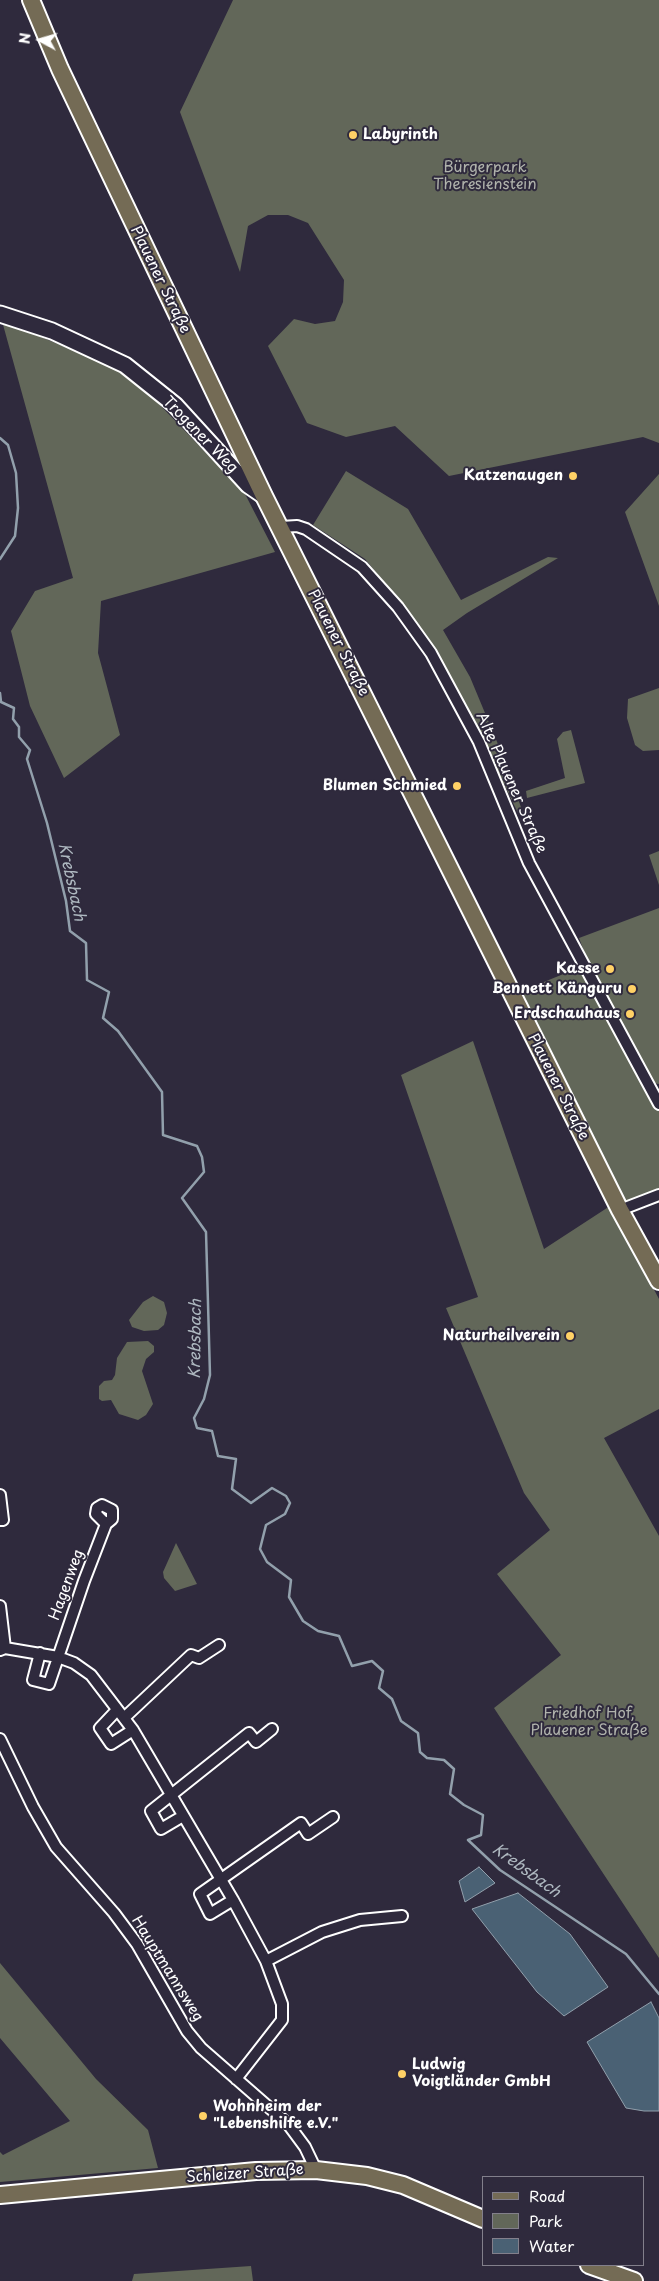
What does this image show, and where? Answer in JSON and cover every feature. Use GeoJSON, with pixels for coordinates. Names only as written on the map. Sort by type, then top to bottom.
{"type":"FeatureCollection","features":[{"type":"Feature","properties":{"kind":"main road","name":"Plauener Straße"},"geometry":{"type":"LineString","coordinates":[[31,0],[60,69],[264,496],[620,1210],[659,1281]]}},
{"type":"Feature","properties":{"kind":"main road","name":"Schleizer Straße"},"geometry":{"type":"LineString","coordinates":[[0,2195],[256,2171],[316,2170],[367,2176],[403,2185],[482,2218]]}},
{"type":"Feature","properties":{"kind":"main road"},"geometry":{"type":"LineString","coordinates":[[592,2266],[634,2281]]}},
{"type":"Feature","properties":{"kind":"street","name":"Trogener Weg"},"geometry":{"type":"LineString","coordinates":[[0,314],[52,330],[125,365],[175,405],[248,485],[264,496]]}},
{"type":"Feature","properties":{"kind":"street","name":"Alte Plauener Straße"},"geometry":{"type":"LineString","coordinates":[[281,527],[297,526],[306,529],[362,567],[398,606],[431,653],[480,742],[529,864],[659,1104]]}},
{"type":"Feature","properties":{"kind":"street"},"geometry":{"type":"LineString","coordinates":[[620,1210],[659,1195]]}},
{"type":"Feature","properties":{"kind":"street"},"geometry":{"type":"LineString","coordinates":[[0,1495],[3,1520],[0,1520]]}},
{"type":"Feature","properties":{"kind":"street","name":"Hagenweg"},"geometry":{"type":"LineString","coordinates":[[40,1653],[33,1680],[49,1684],[106,1524]]}},
{"type":"Feature","properties":{"kind":"street"},"geometry":{"type":"LineString","coordinates":[[0,1606],[2,1649],[40,1653],[74,1663],[91,1675],[106,1692],[133,1730],[172,1795],[266,1961],[282,2004],[282,2020],[236,2078]]}},
{"type":"Feature","properties":{"kind":"street"},"geometry":{"type":"LineString","coordinates":[[133,1730],[111,1744],[100,1728],[121,1714],[191,1655],[199,1658],[218,1645]]}},
{"type":"Feature","properties":{"kind":"street"},"geometry":{"type":"LineString","coordinates":[[183,1816],[161,1829],[152,1811],[249,1734],[256,1742],[272,1730]]}},
{"type":"Feature","properties":{"kind":"street","name":"Hauptmannsweg"},"geometry":{"type":"LineString","coordinates":[[0,1739],[32,1807],[56,1847],[114,1913],[137,1944],[168,2000],[200,2048],[288,2124],[305,2147],[316,2170]]}},
{"type":"Feature","properties":{"kind":"street"},"geometry":{"type":"LineString","coordinates":[[233,1900],[210,1914],[200,1894],[222,1881],[301,1824],[308,1834],[333,1817]]}},
{"type":"Feature","properties":{"kind":"street"},"geometry":{"type":"LineString","coordinates":[[266,1961],[322,1932],[360,1920],[402,1916]]}},
{"type":"Feature","properties":{"kind":"green space","name":"Bürgerpark Theresienstein"},"geometry":{"type":"Polygon","coordinates":[[[233,0],[659,0],[659,443],[643,437],[449,476],[395,426],[346,437],[307,423],[268,346],[294,319],[315,324],[335,321],[343,302],[344,280],[308,223],[288,215],[268,215],[248,226],[240,272],[180,112],[233,0]]]}},
{"type":"Feature","properties":{"kind":"green space"},"geometry":{"type":"Polygon","coordinates":[[[2,321],[129,373],[244,492],[275,552],[101,601],[98,653],[120,735],[64,778],[30,706],[11,631],[35,591],[73,578],[2,321]]]}},
{"type":"Feature","properties":{"kind":"green space"},"geometry":{"type":"Polygon","coordinates":[[[346,471],[408,509],[461,600],[548,557],[558,558],[467,613],[443,630],[470,677],[505,761],[524,816],[519,815],[461,696],[412,616],[365,559],[313,525],[346,471]]]}},
{"type":"Feature","properties":{"kind":"green space"},"geometry":{"type":"Polygon","coordinates":[[[659,474],[659,606],[625,512],[659,474]]]}},
{"type":"Feature","properties":{"kind":"green space"},"geometry":{"type":"Polygon","coordinates":[[[659,688],[659,750],[643,751],[635,745],[627,718],[628,699],[659,688]]]}},
{"type":"Feature","properties":{"kind":"green space"},"geometry":{"type":"Polygon","coordinates":[[[571,730],[585,783],[527,798],[526,791],[565,778],[557,739],[563,732],[571,730]]]}},
{"type":"Feature","properties":{"kind":"green space"},"geometry":{"type":"Polygon","coordinates":[[[659,851],[659,885],[649,855],[659,851]]]}},
{"type":"Feature","properties":{"kind":"green space"},"geometry":{"type":"Polygon","coordinates":[[[659,908],[659,1084],[652,1083],[592,973],[579,938],[659,908]]]}},
{"type":"Feature","properties":{"kind":"green space"},"geometry":{"type":"Polygon","coordinates":[[[578,968],[659,1107],[659,1191],[623,1206],[517,993],[578,968]]]}},
{"type":"Feature","properties":{"kind":"green space","name":"Friedhof Hof, Plauener Straße"},"geometry":{"type":"Polygon","coordinates":[[[473,1041],[544,1249],[610,1206],[659,1299],[659,1409],[604,1438],[659,1536],[659,1958],[494,1708],[561,1655],[497,1574],[550,1530],[524,1493],[446,1308],[478,1297],[401,1075],[473,1041]]]}},
{"type":"Feature","properties":{"kind":"green space"},"geometry":{"type":"Polygon","coordinates":[[[153,1296],[164,1302],[167,1313],[164,1325],[158,1330],[144,1331],[132,1327],[129,1320],[143,1302],[153,1296]]]}},
{"type":"Feature","properties":{"kind":"green space"},"geometry":{"type":"Polygon","coordinates":[[[148,1341],[154,1346],[154,1352],[146,1359],[142,1371],[153,1404],[146,1415],[138,1420],[119,1414],[111,1400],[102,1401],[99,1399],[99,1386],[104,1381],[112,1380],[115,1375],[117,1358],[127,1342],[148,1341]]]}},
{"type":"Feature","properties":{"kind":"green space"},"geometry":{"type":"Polygon","coordinates":[[[176,1543],[197,1584],[175,1591],[164,1578],[163,1572],[176,1543]]]}},
{"type":"Feature","properties":{"kind":"green space"},"geometry":{"type":"Polygon","coordinates":[[[0,1963],[96,2079],[148,2130],[158,2168],[0,2182],[0,2152],[3,2155],[70,2121],[0,2038],[0,1963]]]}},
{"type":"Feature","properties":{"kind":"green space"},"geometry":{"type":"Polygon","coordinates":[[[251,2266],[253,2281],[132,2281],[134,2274],[251,2266]]]}},
{"type":"Feature","properties":{"kind":"water"},"geometry":{"type":"Polygon","coordinates":[[[479,1867],[495,1883],[465,1902],[459,1881],[479,1867]]]}},
{"type":"Feature","properties":{"kind":"water"},"geometry":{"type":"Polygon","coordinates":[[[518,1893],[570,1934],[608,1987],[564,2016],[537,1992],[472,1909],[518,1893]]]}},
{"type":"Feature","properties":{"kind":"water"},"geometry":{"type":"Polygon","coordinates":[[[651,2002],[659,2018],[659,2111],[626,2108],[587,2042],[651,2002]]]}},
{"type":"Feature","properties":{"kind":"waterway","name":"Krebsbach"},"geometry":{"type":"LineString","coordinates":[[0,438],[8,445],[16,473],[18,508],[15,536],[0,559]]}},
{"type":"Feature","properties":{"kind":"waterway","name":"Krebsbach"},"geometry":{"type":"LineString","coordinates":[[0,693],[1,702],[14,708],[13,719],[19,727],[19,737],[30,750],[27,759],[47,823],[66,901],[70,931],[86,943],[87,980],[109,992],[103,1018],[118,1031],[162,1092],[163,1135],[197,1146],[202,1157],[204,1172],[182,1198],[206,1232],[210,1375],[204,1399],[194,1418],[197,1428],[212,1431],[218,1456],[236,1459],[232,1489],[251,1503],[272,1488],[286,1496],[290,1503],[285,1514],[266,1525],[260,1549],[267,1562],[291,1580],[289,1597],[303,1621],[318,1631],[339,1636],[352,1666],[372,1661],[383,1671],[379,1688],[392,1699],[401,1721],[418,1733],[420,1752],[427,1758],[444,1760],[454,1769],[450,1794],[464,1805],[483,1815],[481,1835],[468,1840],[500,1870],[626,1954],[659,1994]]}},
{"type":"Feature","properties":{"kind":"place","name":"Labyrinth"},"geometry":{"type":"Point","coordinates":[353,135]}},
{"type":"Feature","properties":{"kind":"place","name":"Katzenaugen"},"geometry":{"type":"Point","coordinates":[573,476]}},
{"type":"Feature","properties":{"kind":"place","name":"Blumen Schmied"},"geometry":{"type":"Point","coordinates":[457,786]}},
{"type":"Feature","properties":{"kind":"place","name":"Kasse"},"geometry":{"type":"Point","coordinates":[610,969]}},
{"type":"Feature","properties":{"kind":"place","name":"Bennett Känguru"},"geometry":{"type":"Point","coordinates":[632,989]}},
{"type":"Feature","properties":{"kind":"place","name":"Erdschauhaus"},"geometry":{"type":"Point","coordinates":[630,1014]}},
{"type":"Feature","properties":{"kind":"place","name":"Naturheilverein"},"geometry":{"type":"Point","coordinates":[570,1336]}},
{"type":"Feature","properties":{"kind":"place","name":"Ludwig Voigtländer GmbH"},"geometry":{"type":"Point","coordinates":[402,2074]}},
{"type":"Feature","properties":{"kind":"place","name":"Wohnheim der \"Lebenshilfe e.V.\""},"geometry":{"type":"Point","coordinates":[203,2116]}}]}
